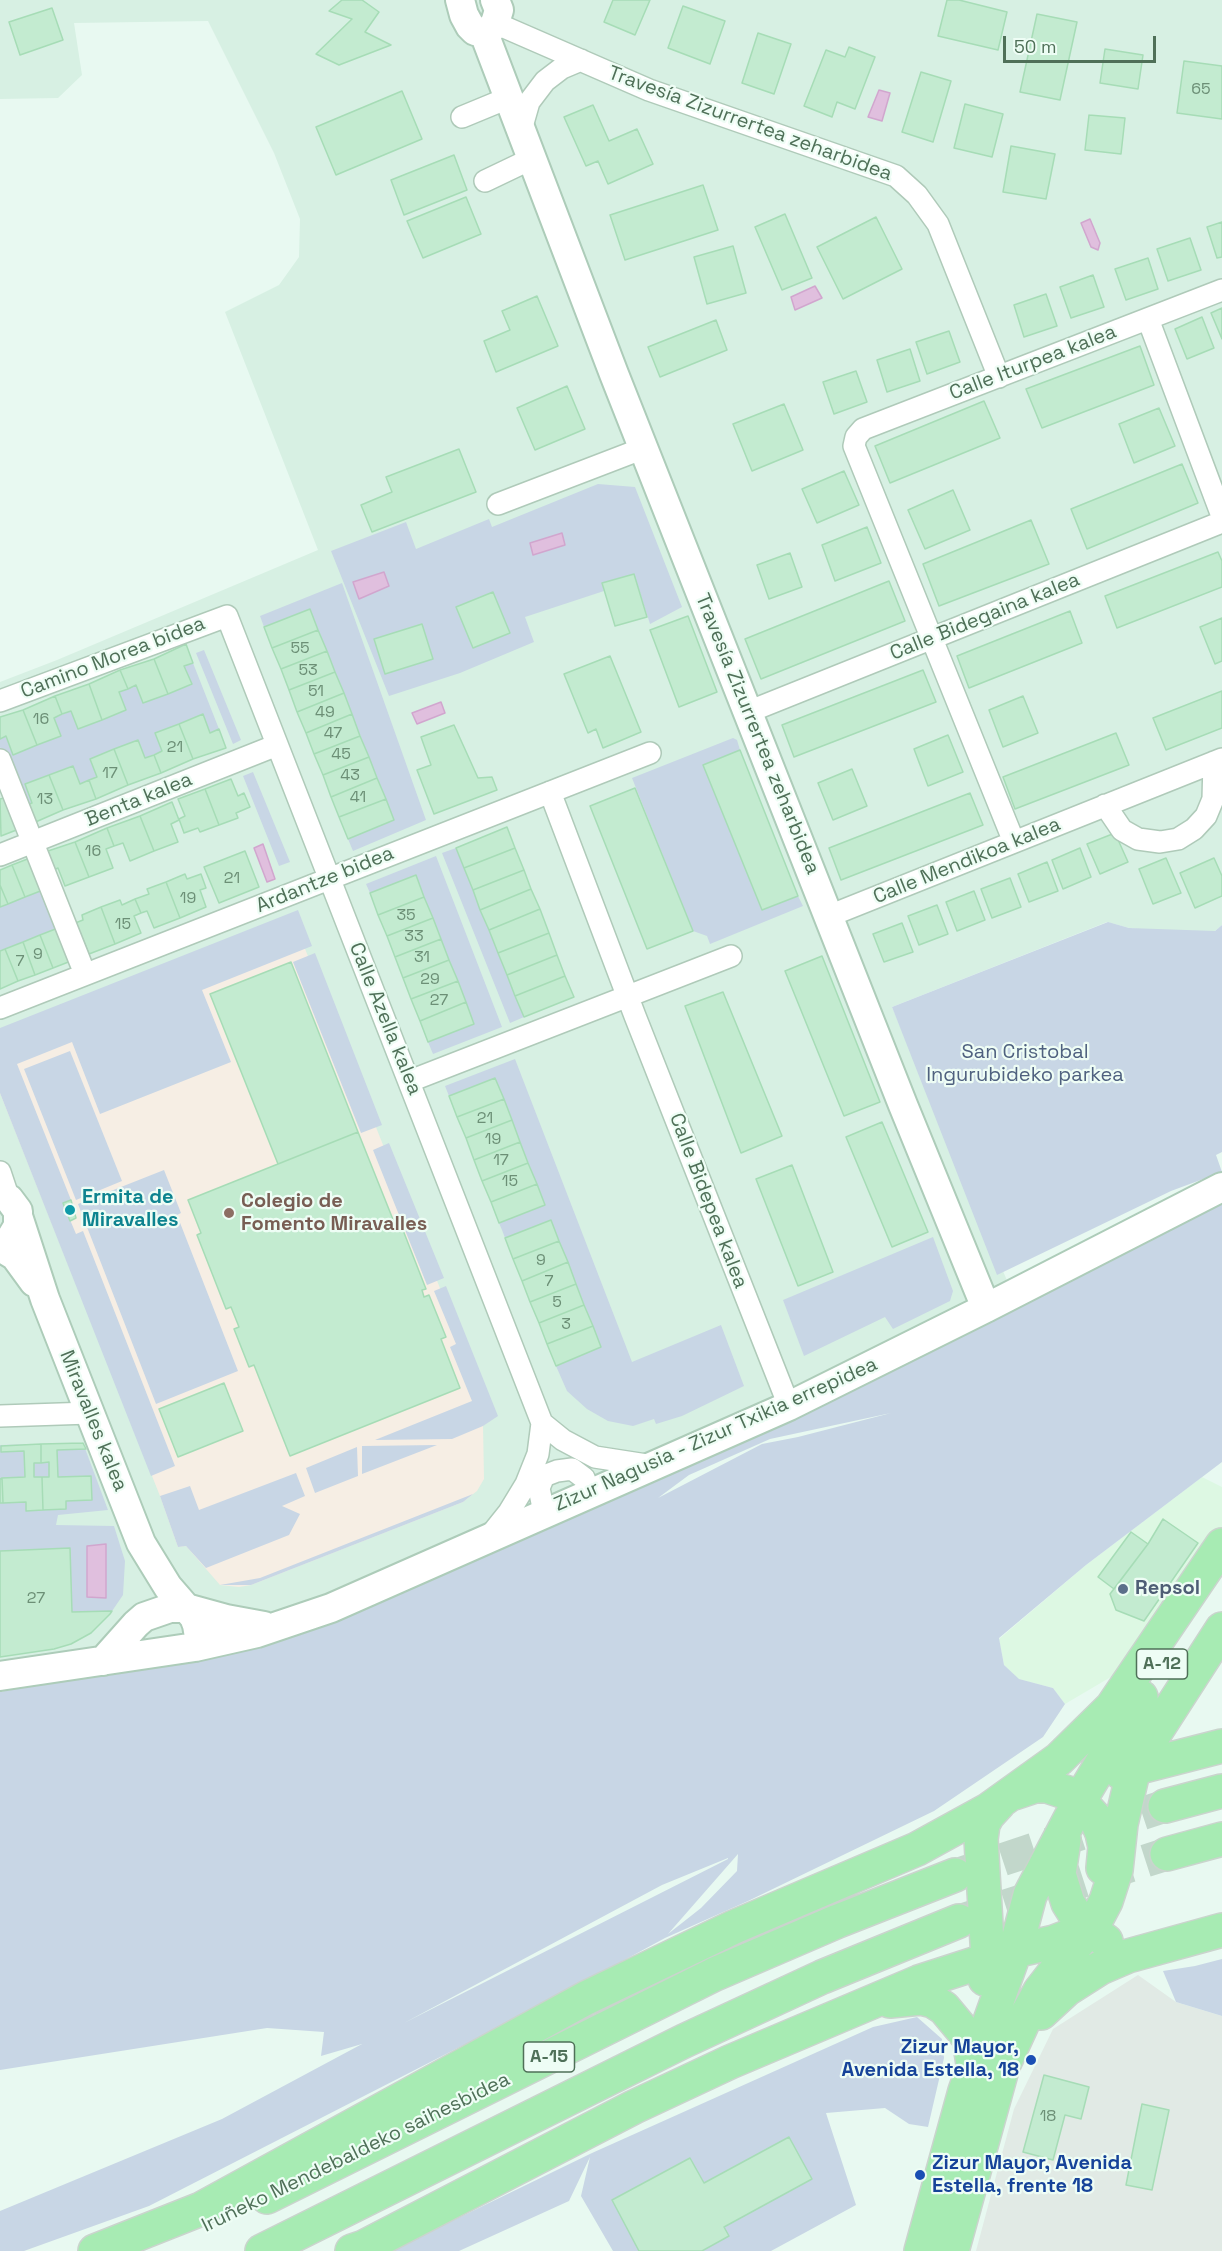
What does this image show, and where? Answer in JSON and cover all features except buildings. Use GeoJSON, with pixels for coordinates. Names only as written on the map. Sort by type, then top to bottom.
{"type":"FeatureCollection","features":[{"type":"Feature","properties":{"kind":"highway"},"geometry":{"type":"LineString","coordinates":[[95,2251],[201,2209],[586,1998],[734,1927],[925,1845],[963,1825],[1004,1799],[1059,1759],[1088,1733],[1115,1703],[1222,1545]]}},
{"type":"Feature","properties":{"kind":"highway","name":"A-12"},"geometry":{"type":"LineString","coordinates":[[952,2251],[988,2113],[988,2065],[1001,1955],[1074,1811],[1146,1688],[1222,1576]]}},
{"type":"Feature","properties":{"kind":"highway","name":"A-12"},"geometry":{"type":"LineString","coordinates":[[921,2251],[988,2065],[1025,2018],[1041,1991],[1106,1901],[1116,1870],[1121,1824],[1134,1768],[1222,1629]]}},
{"type":"Feature","properties":{"kind":"highway"},"geometry":{"type":"LineString","coordinates":[[1074,1811],[1102,1779],[1113,1773],[1222,1746]]}},
{"type":"Feature","properties":{"kind":"highway"},"geometry":{"type":"LineString","coordinates":[[1001,1955],[980,1851],[983,1824],[1004,1799],[1035,1786],[1047,1786],[1074,1794],[1074,1811],[1059,1874],[1068,1903],[1080,1922],[1092,1923],[1115,1946],[1145,1951]]}},
{"type":"Feature","properties":{"kind":"highway"},"geometry":{"type":"LineString","coordinates":[[1166,1806],[1222,1791]]}},
{"type":"Feature","properties":{"kind":"highway"},"geometry":{"type":"LineString","coordinates":[[1074,1811],[1096,1819],[1105,1847],[1092,1923]]}},
{"type":"Feature","properties":{"kind":"highway"},"geometry":{"type":"LineString","coordinates":[[1167,1854],[1222,1839]]}},
{"type":"Feature","properties":{"kind":"highway","name":"Iruñeko Mendebaldeko saihesbidea"},"geometry":{"type":"LineString","coordinates":[[149,2251],[210,2225],[715,1974],[838,1921],[955,1875]]}},
{"type":"Feature","properties":{"kind":"highway","name":"A-15"},"geometry":{"type":"LineString","coordinates":[[262,2251],[684,2040],[822,1977],[959,1921]]}},
{"type":"Feature","properties":{"kind":"highway"},"geometry":{"type":"LineString","coordinates":[[352,2251],[634,2107],[730,2062],[919,1982],[1001,1955],[1054,1942],[1092,1923]]}},
{"type":"Feature","properties":{"kind":"highway"},"geometry":{"type":"LineString","coordinates":[[864,2004],[921,1998],[933,2001],[952,2016],[988,2065],[1067,1989],[1100,1968],[1145,1951],[1222,1930]]}},
{"type":"Feature","properties":{"kind":"street"},"geometry":{"type":"LineString","coordinates":[[460,0],[464,15],[476,31],[491,19]]}},
{"type":"Feature","properties":{"kind":"street","name":"Travesía Zizurrertea zeharbidea"},"geometry":{"type":"LineString","coordinates":[[491,19],[649,90],[897,176],[917,195],[938,224],[999,376]]}},
{"type":"Feature","properties":{"kind":"street","name":"Travesía Zizurrertea zeharbidea"},"geometry":{"type":"LineString","coordinates":[[491,19],[508,98],[531,159],[903,1105],[986,1308]]}},
{"type":"Feature","properties":{"kind":"street"},"geometry":{"type":"LineString","coordinates":[[520,130],[529,102],[544,81],[562,68],[581,60]]}},
{"type":"Feature","properties":{"kind":"street"},"geometry":{"type":"LineString","coordinates":[[462,117],[508,98]]}},
{"type":"Feature","properties":{"kind":"street"},"geometry":{"type":"LineString","coordinates":[[485,181],[531,159]]}},
{"type":"Feature","properties":{"kind":"street","name":"Calle Iturpea kalea"},"geometry":{"type":"LineString","coordinates":[[932,638],[854,446],[856,437],[863,429],[1222,290]]}},
{"type":"Feature","properties":{"kind":"street"},"geometry":{"type":"LineString","coordinates":[[1148,319],[1222,516]]}},
{"type":"Feature","properties":{"kind":"street"},"geometry":{"type":"LineString","coordinates":[[498,504],[644,447]]}},
{"type":"Feature","properties":{"kind":"street","name":"Calle Bidegaina kalea"},"geometry":{"type":"LineString","coordinates":[[748,712],[1222,522]]}},
{"type":"Feature","properties":{"kind":"street","name":"Camino Morea bidea"},"geometry":{"type":"LineString","coordinates":[[0,701],[227,616]]}},
{"type":"Feature","properties":{"kind":"street","name":"Calle Azella kalea"},"geometry":{"type":"LineString","coordinates":[[227,616],[542,1423],[563,1440],[595,1457],[653,1466]]}},
{"type":"Feature","properties":{"kind":"street"},"geometry":{"type":"LineString","coordinates":[[932,638],[1014,842]]}},
{"type":"Feature","properties":{"kind":"street","name":"Benta kalea"},"geometry":{"type":"LineString","coordinates":[[0,855],[277,745]]}},
{"type":"Feature","properties":{"kind":"street","name":"Ardantze bidea"},"geometry":{"type":"LineString","coordinates":[[0,1008],[650,753]]}},
{"type":"Feature","properties":{"kind":"street"},"geometry":{"type":"LineString","coordinates":[[0,760],[81,964]]}},
{"type":"Feature","properties":{"kind":"street","name":"Calle Mendikoa kalea"},"geometry":{"type":"LineString","coordinates":[[830,916],[1218,760],[1213,799],[1206,816],[1194,829],[1178,838],[1160,842],[1138,839],[1122,830],[1105,806]]}},
{"type":"Feature","properties":{"kind":"street","name":"Calle Bidepea kalea"},"geometry":{"type":"LineString","coordinates":[[550,792],[627,996],[789,1406]]}},
{"type":"Feature","properties":{"kind":"street"},"geometry":{"type":"LineString","coordinates":[[410,1081],[731,956]]}},
{"type":"Feature","properties":{"kind":"street","name":"Miravalles kalea"},"geometry":{"type":"LineString","coordinates":[[0,1172],[9,1204],[45,1299],[141,1543],[168,1587],[197,1624],[199,1637],[195,1647]]}},
{"type":"Feature","properties":{"kind":"street","name":"Zizur Nagusia - Zizur Txikia errepidea"},"geometry":{"type":"LineString","coordinates":[[195,1647],[272,1628],[330,1608],[486,1541],[543,1502],[653,1466],[789,1406],[986,1308],[1222,1186]]}},
{"type":"Feature","properties":{"kind":"street"},"geometry":{"type":"LineString","coordinates":[[0,1245],[15,1233],[9,1204]]}},
{"type":"Feature","properties":{"kind":"street","name":"Miravalles kalea"},"geometry":{"type":"LineString","coordinates":[[0,1245],[15,1256],[45,1299]]}},
{"type":"Feature","properties":{"kind":"street"},"geometry":{"type":"LineString","coordinates":[[0,1416],[90,1413]]}},
{"type":"Feature","properties":{"kind":"street"},"geometry":{"type":"LineString","coordinates":[[486,1541],[516,1502],[535,1466],[542,1423]]}},
{"type":"Feature","properties":{"kind":"street","name":"Calle Azella kalea"},"geometry":{"type":"LineString","coordinates":[[563,1440],[587,1486]]}},
{"type":"Feature","properties":{"kind":"street"},"geometry":{"type":"LineString","coordinates":[[535,1466],[543,1502]]}},
{"type":"Feature","properties":{"kind":"street","name":"Miravalles kalea"},"geometry":{"type":"LineString","coordinates":[[141,1543],[147,1579],[144,1617],[148,1642],[155,1652]]}},
{"type":"Feature","properties":{"kind":"street"},"geometry":{"type":"LineString","coordinates":[[103,1660],[144,1617],[170,1608],[186,1608],[272,1628]]}},
{"type":"Feature","properties":{"kind":"street"},"geometry":{"type":"LineString","coordinates":[[0,1676],[195,1647]]}},
{"type":"Feature","properties":{"kind":"shaded area"},"geometry":{"type":"Polygon","coordinates":[[[0,0],[1222,0],[1222,925],[1215,931],[1195,935],[1129,928],[1107,922],[892,1007],[1016,1302],[0,1750],[0,682],[318,550],[225,312],[279,285],[299,257],[300,219],[274,153],[208,21],[74,23],[82,75],[58,98],[0,99],[0,0]]]}},
{"type":"Feature","properties":{"kind":"shaded area"},"geometry":{"type":"Polygon","coordinates":[[[879,90],[890,93],[882,121],[868,117],[879,90]]]}},
{"type":"Feature","properties":{"kind":"shaded area"},"geometry":{"type":"Polygon","coordinates":[[[1090,219],[1100,243],[1098,250],[1091,247],[1081,223],[1090,219]]]}},
{"type":"Feature","properties":{"kind":"shaded area"},"geometry":{"type":"Polygon","coordinates":[[[815,286],[822,298],[795,310],[791,297],[815,286]]]}},
{"type":"Feature","properties":{"kind":"shaded area"},"geometry":{"type":"Polygon","coordinates":[[[562,533],[565,545],[533,555],[530,543],[562,533]]]}},
{"type":"Feature","properties":{"kind":"shaded area"},"geometry":{"type":"Polygon","coordinates":[[[384,572],[389,586],[359,599],[353,582],[384,572]]]}},
{"type":"Feature","properties":{"kind":"shaded area"},"geometry":{"type":"Polygon","coordinates":[[[441,702],[445,713],[417,724],[412,713],[441,702]]]}},
{"type":"Feature","properties":{"kind":"shaded area"},"geometry":{"type":"Polygon","coordinates":[[[263,844],[275,879],[267,882],[254,848],[263,844]]]}},
{"type":"Feature","properties":{"kind":"shaded area","name":"Colegio de Fomento Miravalles"},"geometry":{"type":"Polygon","coordinates":[[[292,916],[492,1419],[483,1426],[484,1479],[477,1491],[463,1502],[251,1585],[239,1587],[220,1585],[186,1546],[178,1547],[160,1496],[0,1093],[0,1032],[292,916]]]}},
{"type":"Feature","properties":{"kind":"shaded area","name":"Repsol"},"geometry":{"type":"Polygon","coordinates":[[[1202,1477],[1222,1487],[1222,1542],[1143,1658],[1065,1704],[1053,1688],[1018,1679],[1004,1665],[999,1639],[1086,1565],[1202,1477]]]}},
{"type":"Feature","properties":{"kind":"shaded area"},"geometry":{"type":"Polygon","coordinates":[[[106,1544],[106,1598],[87,1597],[87,1546],[106,1544]]]}},
{"type":"Feature","properties":{"kind":"shaded area"},"geometry":{"type":"Polygon","coordinates":[[[1138,1975],[1176,2002],[1222,2016],[1222,2251],[976,2251],[1014,2109],[1053,2029],[1138,1975]]]}},
{"type":"Feature","properties":{"kind":"green space"},"geometry":{"type":"Polygon","coordinates":[[[598,484],[635,487],[682,607],[650,624],[634,574],[602,583],[604,591],[525,617],[534,642],[460,673],[389,696],[331,551],[406,522],[416,549],[489,519],[492,527],[598,484]]]}},
{"type":"Feature","properties":{"kind":"green space"},"geometry":{"type":"Polygon","coordinates":[[[342,583],[426,820],[353,851],[348,839],[394,820],[310,609],[264,627],[260,616],[342,583]]]}},
{"type":"Feature","properties":{"kind":"green space"},"geometry":{"type":"Polygon","coordinates":[[[204,650],[241,740],[233,744],[196,653],[204,650]]]}},
{"type":"Feature","properties":{"kind":"green space"},"geometry":{"type":"Polygon","coordinates":[[[193,663],[219,729],[210,733],[203,714],[156,733],[162,751],[145,758],[138,740],[91,759],[97,777],[80,784],[72,766],[25,784],[32,803],[23,806],[0,747],[0,739],[6,736],[13,754],[61,736],[54,718],[71,711],[79,729],[126,710],[119,692],[136,685],[144,703],[191,685],[184,666],[193,663]]]}},
{"type":"Feature","properties":{"kind":"green space"},"geometry":{"type":"Polygon","coordinates":[[[733,738],[737,740],[740,750],[704,766],[762,910],[798,896],[803,906],[710,944],[707,936],[693,931],[632,778],[733,738]]]}},
{"type":"Feature","properties":{"kind":"green space"},"geometry":{"type":"Polygon","coordinates":[[[253,772],[290,862],[279,866],[243,776],[253,772]]]}},
{"type":"Feature","properties":{"kind":"green space"},"geometry":{"type":"Polygon","coordinates":[[[456,848],[524,1017],[510,1023],[442,853],[456,848]]]}},
{"type":"Feature","properties":{"kind":"green space"},"geometry":{"type":"Polygon","coordinates":[[[436,856],[502,1027],[433,1054],[428,1042],[474,1023],[416,876],[370,893],[366,884],[436,856]]]}},
{"type":"Feature","properties":{"kind":"green space"},"geometry":{"type":"Polygon","coordinates":[[[43,890],[58,928],[0,951],[0,907],[43,890]]]}},
{"type":"Feature","properties":{"kind":"green space"},"geometry":{"type":"Polygon","coordinates":[[[298,910],[312,946],[202,990],[231,1062],[100,1114],[72,1042],[17,1064],[71,1200],[63,1203],[76,1234],[83,1231],[175,1466],[151,1476],[0,1093],[0,1028],[298,910]]]}},
{"type":"Feature","properties":{"kind":"green space","name":"San Cristobal Ingurubideko parkea"},"geometry":{"type":"Polygon","coordinates":[[[1108,922],[1129,928],[1215,931],[1222,925],[1222,1152],[1216,1155],[1222,1172],[1171,1191],[997,1275],[892,1007],[1108,922]]]}},
{"type":"Feature","properties":{"kind":"green space"},"geometry":{"type":"Polygon","coordinates":[[[315,953],[382,1125],[361,1133],[293,962],[315,953]]]}},
{"type":"Feature","properties":{"kind":"green space"},"geometry":{"type":"Polygon","coordinates":[[[70,1051],[122,1181],[76,1200],[24,1069],[70,1051]]]}},
{"type":"Feature","properties":{"kind":"green space"},"geometry":{"type":"Polygon","coordinates":[[[515,1059],[632,1362],[721,1325],[744,1386],[682,1416],[656,1424],[654,1419],[633,1426],[608,1421],[587,1409],[567,1391],[556,1366],[601,1347],[551,1220],[505,1238],[499,1223],[545,1205],[495,1078],[449,1096],[445,1086],[515,1059]]]}},
{"type":"Feature","properties":{"kind":"green space"},"geometry":{"type":"Polygon","coordinates":[[[389,1143],[444,1278],[427,1285],[373,1150],[389,1143]]]}},
{"type":"Feature","properties":{"kind":"green space"},"geometry":{"type":"Polygon","coordinates":[[[164,1170],[181,1213],[177,1215],[238,1371],[156,1404],[78,1204],[164,1170]]]}},
{"type":"Feature","properties":{"kind":"green space"},"geometry":{"type":"Polygon","coordinates":[[[1222,1197],[1222,1462],[1086,1565],[999,1638],[1004,1665],[1019,1679],[1053,1688],[1065,1704],[1043,1737],[934,1811],[748,1901],[665,1938],[538,2007],[149,2206],[24,2251],[0,2251],[0,2211],[222,2119],[362,2044],[321,2056],[324,2032],[267,2028],[0,2070],[0,1692],[183,1660],[264,1642],[1222,1197]],[[891,1413],[770,1439],[689,1475],[658,1498],[762,1444],[891,1413]],[[738,1854],[668,1934],[701,1908],[737,1871],[738,1854]],[[728,1858],[662,1885],[404,2023],[728,1858]]]}},
{"type":"Feature","properties":{"kind":"green space"},"geometry":{"type":"Polygon","coordinates":[[[933,1237],[953,1291],[950,1301],[893,1329],[885,1317],[804,1356],[783,1300],[933,1237]]]}},
{"type":"Feature","properties":{"kind":"green space"},"geometry":{"type":"Polygon","coordinates":[[[446,1286],[498,1416],[483,1426],[452,1439],[375,1440],[472,1401],[450,1347],[456,1344],[434,1291],[446,1286]]]}},
{"type":"Feature","properties":{"kind":"green space"},"geometry":{"type":"Polygon","coordinates":[[[83,1443],[108,1510],[58,1515],[56,1525],[114,1526],[125,1561],[123,1595],[110,1614],[72,1612],[69,1549],[0,1551],[0,1445],[83,1443]]]}},
{"type":"Feature","properties":{"kind":"green space"},"geometry":{"type":"Polygon","coordinates":[[[437,1445],[362,1474],[362,1446],[437,1445]]]}},
{"type":"Feature","properties":{"kind":"green space"},"geometry":{"type":"Polygon","coordinates":[[[357,1447],[358,1476],[315,1493],[306,1468],[357,1447]]]}},
{"type":"Feature","properties":{"kind":"green space"},"geometry":{"type":"Polygon","coordinates":[[[296,1473],[305,1496],[282,1506],[300,1514],[289,1535],[206,1568],[186,1546],[178,1547],[160,1496],[190,1486],[199,1510],[296,1473]]]}},
{"type":"Feature","properties":{"kind":"green space"},"geometry":{"type":"Polygon","coordinates":[[[473,1494],[463,1502],[251,1585],[220,1585],[260,1578],[473,1494]]]}},
{"type":"Feature","properties":{"kind":"green space"},"geometry":{"type":"Polygon","coordinates":[[[1222,1959],[1222,2016],[1176,2002],[1163,1971],[1222,1959]]]}},
{"type":"Feature","properties":{"kind":"green space"},"geometry":{"type":"Polygon","coordinates":[[[917,2017],[942,2039],[944,2058],[928,2127],[909,2124],[885,2108],[826,2113],[856,2205],[771,2251],[613,2251],[581,2196],[590,2157],[569,2201],[459,2251],[390,2251],[592,2153],[873,2027],[917,2017]]]}},
{"type":"Feature","properties":{"kind":"tunnel"},"geometry":{"type":"LineString","coordinates":[[956,1875],[1165,1806]]}},
{"type":"Feature","properties":{"kind":"tunnel"},"geometry":{"type":"LineString","coordinates":[[959,1921],[1167,1854]]}},
{"type":"Feature","properties":{"kind":"place","name":"Ermita de Miravalles"},"geometry":{"type":"Point","coordinates":[70,1210]}},
{"type":"Feature","properties":{"kind":"place","name":"Colegio de Fomento Miravalles"},"geometry":{"type":"Point","coordinates":[229,1213]}},
{"type":"Feature","properties":{"kind":"place","name":"Repsol"},"geometry":{"type":"Point","coordinates":[1123,1589]}},
{"type":"Feature","properties":{"kind":"place","name":"Zizur Mayor, Avenida Estella, 18"},"geometry":{"type":"Point","coordinates":[1031,2060]}},
{"type":"Feature","properties":{"kind":"place","name":"Zizur Mayor, Avenida Estella, frente 18"},"geometry":{"type":"Point","coordinates":[920,2175]}}]}
